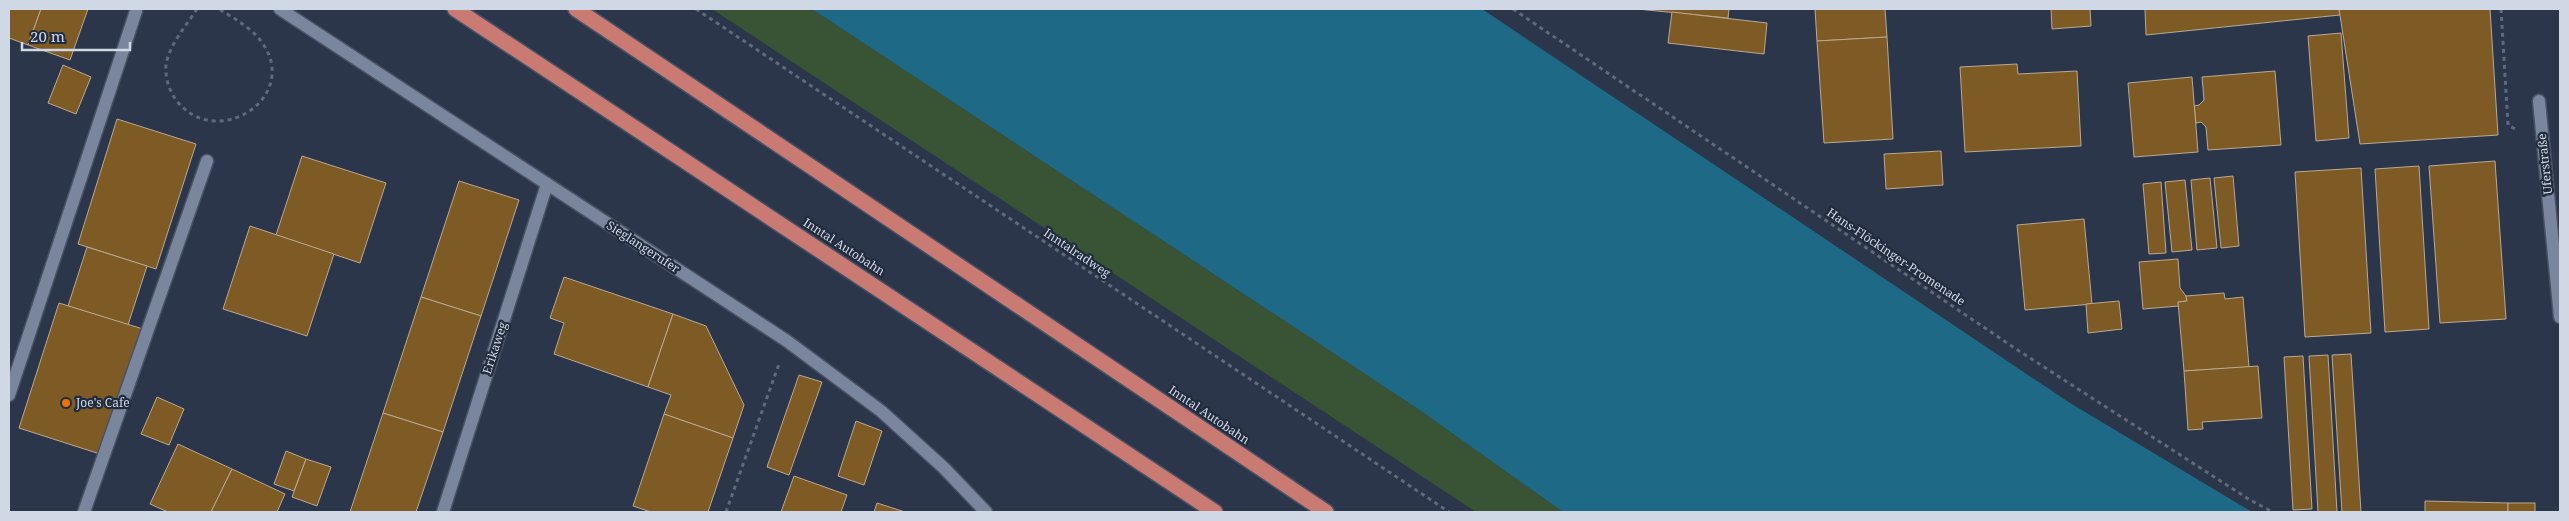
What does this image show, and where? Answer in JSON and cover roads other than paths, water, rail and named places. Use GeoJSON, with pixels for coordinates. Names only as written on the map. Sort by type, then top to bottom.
{"type":"FeatureCollection","features":[{"type":"Feature","properties":{"kind":"highway","name":"Inntal Autobahn"},"geometry":{"type":"LineString","coordinates":[[456,9],[1215,512]]}},
{"type":"Feature","properties":{"kind":"highway","name":"Inntal Autobahn"},"geometry":{"type":"LineString","coordinates":[[576,9],[1326,512]]}},
{"type":"Feature","properties":{"kind":"street","name":"Sieglangerufer"},"geometry":{"type":"LineString","coordinates":[[280,9],[787,341],[881,411],[944,468],[986,512]]}},
{"type":"Feature","properties":{"kind":"street"},"geometry":{"type":"LineString","coordinates":[[9,395],[136,11]]}},
{"type":"Feature","properties":{"kind":"street","name":"Uferstraße"},"geometry":{"type":"LineString","coordinates":[[2539,101],[2560,317]]}},
{"type":"Feature","properties":{"kind":"street"},"geometry":{"type":"LineString","coordinates":[[84,512],[207,161]]}},
{"type":"Feature","properties":{"kind":"street","name":"Erikaweg"},"geometry":{"type":"LineString","coordinates":[[443,512],[547,184]]}},
{"type":"Feature","properties":{"kind":"water"},"geometry":{"type":"Polygon","coordinates":[[[812,9],[1482,9],[2070,403],[2252,512],[1563,512],[1418,409],[812,9]]]}},
{"type":"Feature","properties":{"kind":"place","name":"Joe's Cafe"},"geometry":{"type":"Point","coordinates":[66,403]}}]}
